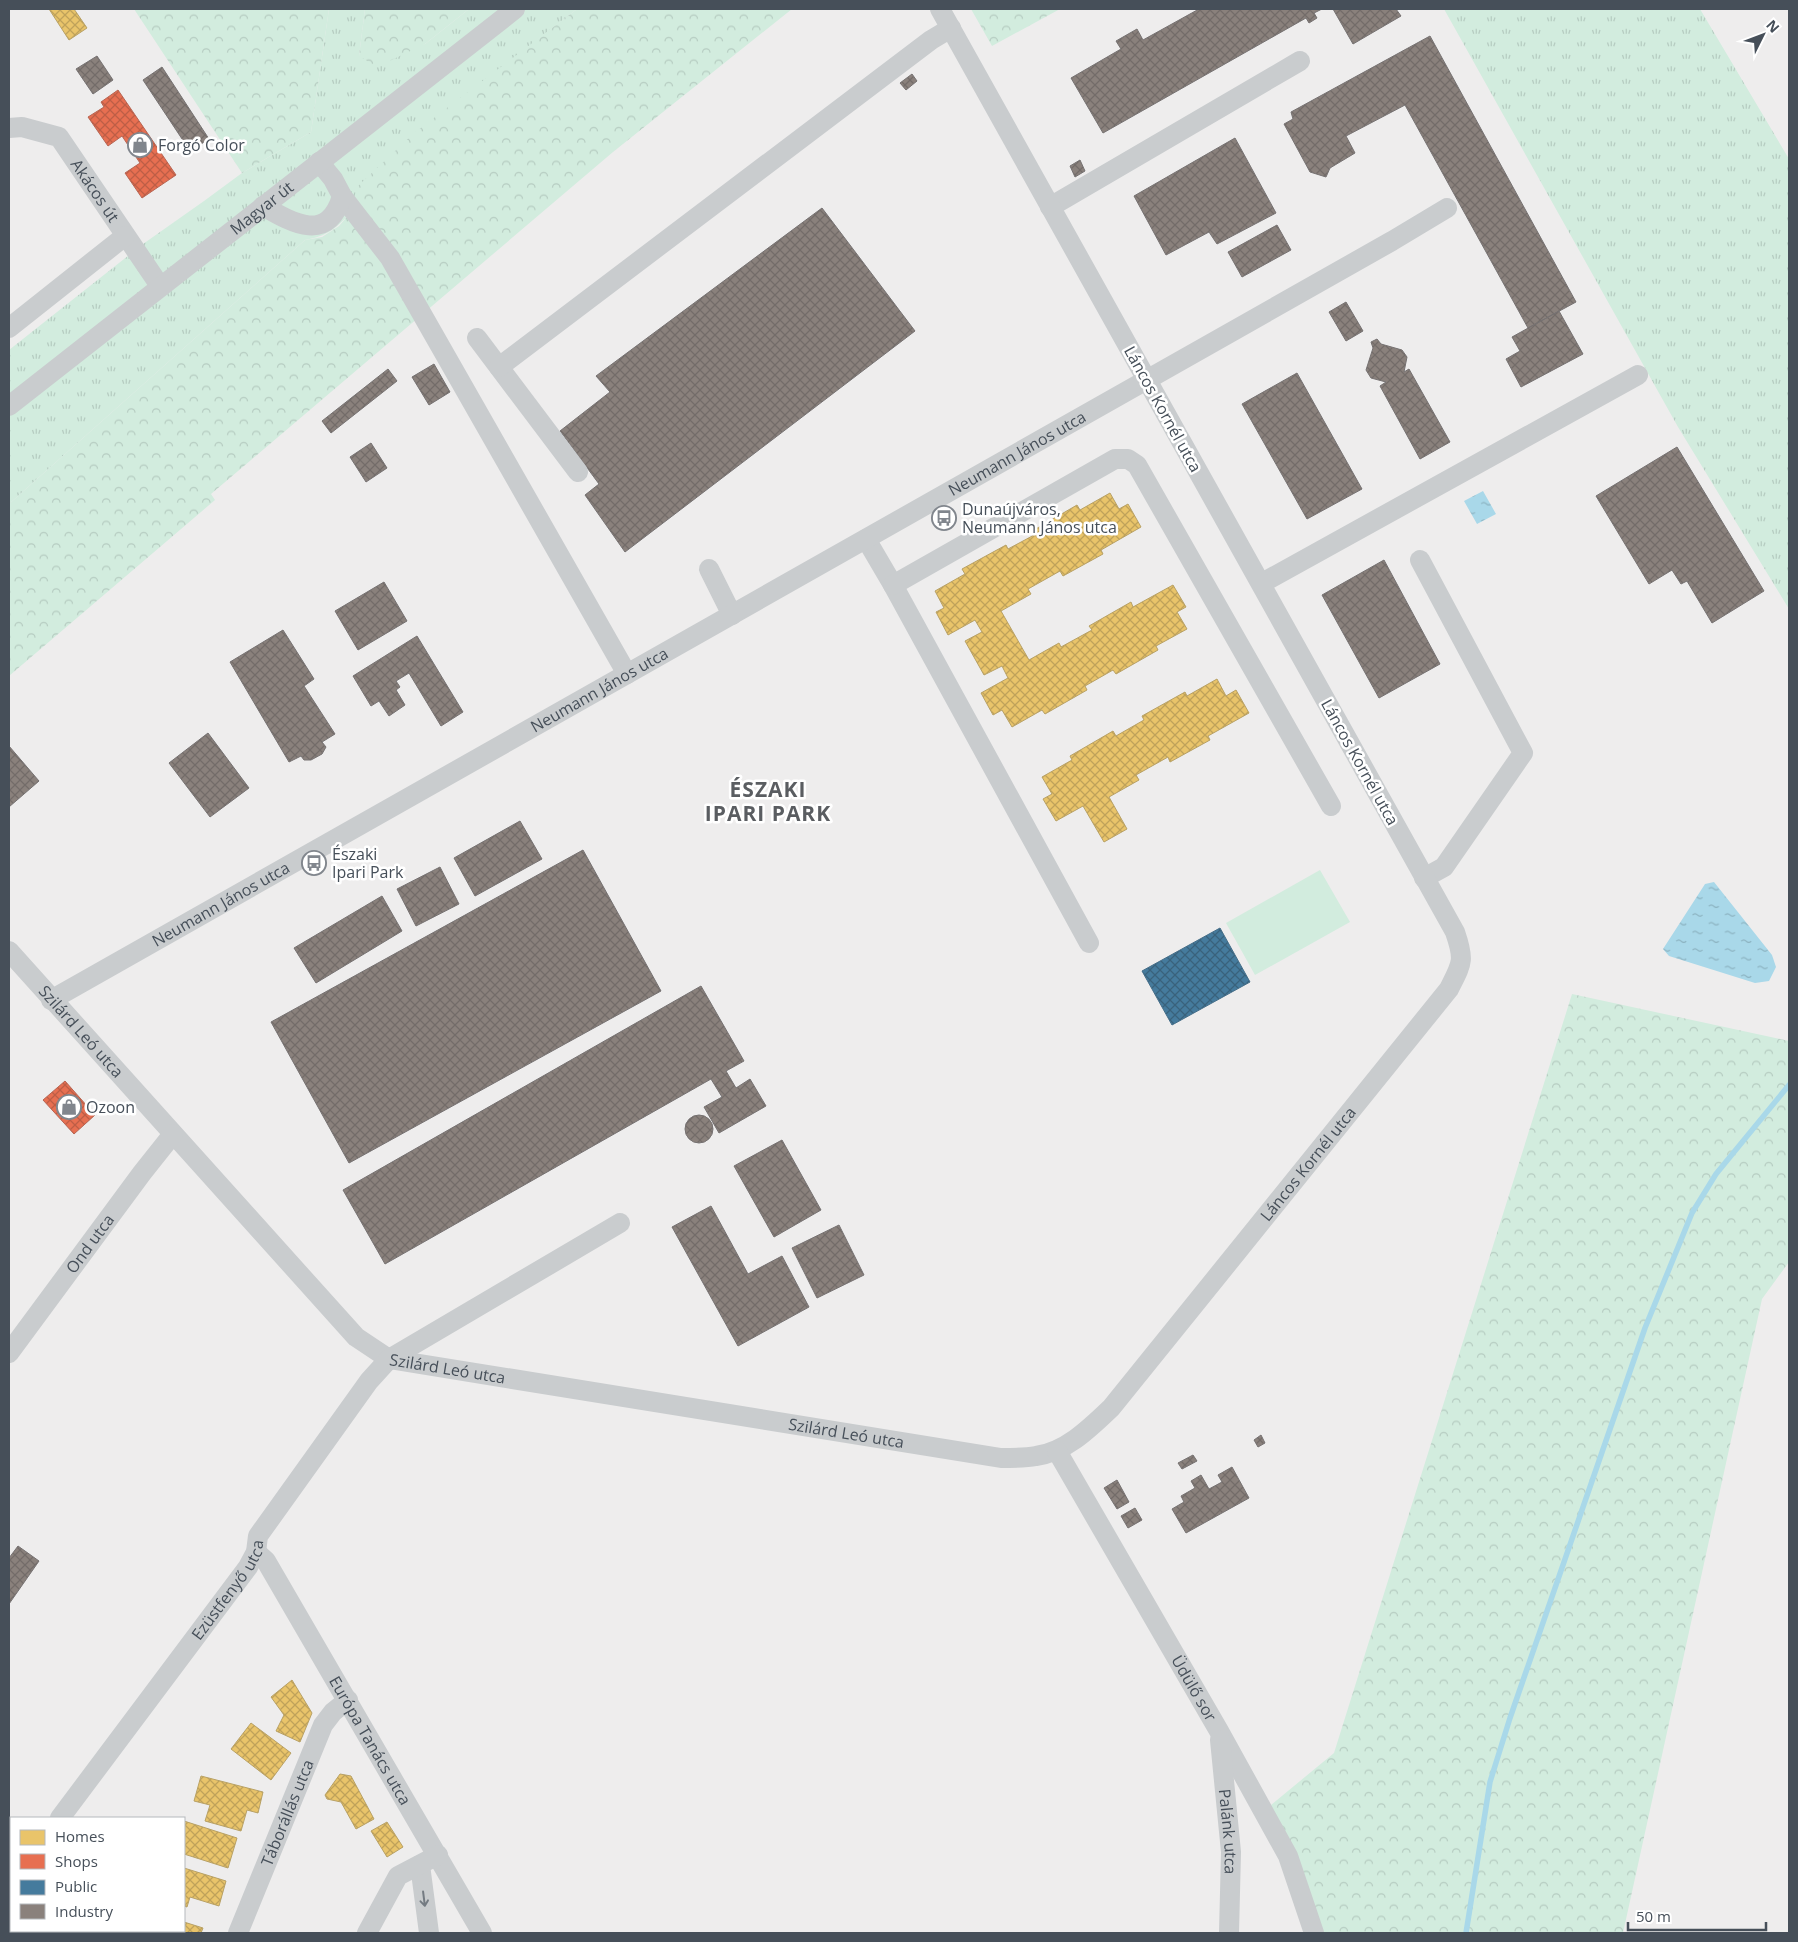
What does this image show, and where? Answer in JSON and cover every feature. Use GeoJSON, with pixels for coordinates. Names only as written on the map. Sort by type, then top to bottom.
{"type":"FeatureCollection","features":[{"type":"Feature","properties":{"kind":"street","name":"Magyar út"},"geometry":{"type":"LineString","coordinates":[[9,406],[515,9]]}},
{"type":"Feature","properties":{"kind":"street","name":"Láncos Kornél utca"},"geometry":{"type":"LineString","coordinates":[[940,9],[1262,583],[1455,932],[1462,952],[1460,967],[1449,989],[1111,1408],[1086,1432],[1057,1451]]}},
{"type":"Feature","properties":{"kind":"street"},"geometry":{"type":"LineString","coordinates":[[499,367],[950,28]]}},
{"type":"Feature","properties":{"kind":"street"},"geometry":{"type":"LineString","coordinates":[[1050,207],[1300,61]]}},
{"type":"Feature","properties":{"kind":"street","name":"Akácos út"},"geometry":{"type":"LineString","coordinates":[[9,128],[22,127],[58,138],[160,286]]}},
{"type":"Feature","properties":{"kind":"street"},"geometry":{"type":"LineString","coordinates":[[320,162],[333,179],[342,196],[390,258],[627,674]]}},
{"type":"Feature","properties":{"kind":"street"},"geometry":{"type":"LineString","coordinates":[[263,206],[282,217],[304,225],[320,225],[332,218],[338,209],[342,196]]}},
{"type":"Feature","properties":{"kind":"street","name":"Neumann János utca"},"geometry":{"type":"LineString","coordinates":[[52,1000],[1392,242],[1447,208]]}},
{"type":"Feature","properties":{"kind":"street"},"geometry":{"type":"LineString","coordinates":[[9,328],[125,236]]}},
{"type":"Feature","properties":{"kind":"street"},"geometry":{"type":"LineString","coordinates":[[477,338],[578,472]]}},
{"type":"Feature","properties":{"kind":"street"},"geometry":{"type":"LineString","coordinates":[[1262,583],[1638,375]]}},
{"type":"Feature","properties":{"kind":"street"},"geometry":{"type":"LineString","coordinates":[[893,586],[1115,459],[1128,459],[1138,465],[1331,806]]}},
{"type":"Feature","properties":{"kind":"street"},"geometry":{"type":"LineString","coordinates":[[866,539],[1089,943]]}},
{"type":"Feature","properties":{"kind":"street"},"geometry":{"type":"LineString","coordinates":[[1420,560],[1523,753],[1444,867],[1424,878]]}},
{"type":"Feature","properties":{"kind":"street"},"geometry":{"type":"LineString","coordinates":[[709,568],[732,615]]}},
{"type":"Feature","properties":{"kind":"street","name":"Szilárd Leó utca"},"geometry":{"type":"LineString","coordinates":[[9,951],[356,1337],[389,1359],[993,1457],[1037,1456],[1057,1451]]}},
{"type":"Feature","properties":{"kind":"street","name":"Ond utca"},"geometry":{"type":"LineString","coordinates":[[9,1353],[173,1134]]}},
{"type":"Feature","properties":{"kind":"street","name":"Ezüstfenyő utca"},"geometry":{"type":"LineString","coordinates":[[61,1817],[248,1567],[256,1552],[258,1536],[369,1381],[389,1359],[620,1223]]}},
{"type":"Feature","properties":{"kind":"street","name":"Üdülő sor"},"geometry":{"type":"LineString","coordinates":[[1057,1451],[1219,1731],[1288,1856],[1314,1933]]}},
{"type":"Feature","properties":{"kind":"street","name":"Európa Tanács utca"},"geometry":{"type":"LineString","coordinates":[[256,1552],[266,1561],[482,1933]]}},
{"type":"Feature","properties":{"kind":"street","name":"Táborállás utca"},"geometry":{"type":"LineString","coordinates":[[238,1933],[323,1725],[333,1712],[348,1700]]}},
{"type":"Feature","properties":{"kind":"street","name":"Palánk utca"},"geometry":{"type":"LineString","coordinates":[[1219,1731],[1231,1852],[1229,1933]]}},
{"type":"Feature","properties":{"kind":"street"},"geometry":{"type":"LineString","coordinates":[[368,1933],[398,1876],[438,1855]]}},
{"type":"Feature","properties":{"kind":"street"},"geometry":{"type":"LineString","coordinates":[[420,1865],[428,1933]]}},
{"type":"Feature","properties":{"kind":"green space"},"geometry":{"type":"Polygon","coordinates":[[[134,9],[329,9],[311,132],[242,173],[134,9]]]}},
{"type":"Feature","properties":{"kind":"green space"},"geometry":{"type":"Polygon","coordinates":[[[329,9],[365,9],[359,56],[425,44],[469,9],[577,9],[537,40],[341,223],[325,234],[305,240],[9,504],[9,350],[143,244],[242,173],[311,132],[329,9]]]}},
{"type":"Feature","properties":{"kind":"green space"},"geometry":{"type":"Polygon","coordinates":[[[365,9],[469,9],[425,44],[377,67],[359,56],[365,9]]]}},
{"type":"Feature","properties":{"kind":"green space"},"geometry":{"type":"Polygon","coordinates":[[[577,9],[792,9],[613,152],[211,494],[215,500],[9,676],[9,504],[305,240],[322,237],[339,226],[351,212],[357,187],[414,133],[577,9]]]}},
{"type":"Feature","properties":{"kind":"green space"},"geometry":{"type":"Polygon","coordinates":[[[971,9],[1060,9],[992,46],[971,9]]]}},
{"type":"Feature","properties":{"kind":"green space"},"geometry":{"type":"Polygon","coordinates":[[[1444,9],[1700,9],[1789,159],[1789,609],[1678,427],[1444,9]]]}},
{"type":"Feature","properties":{"kind":"green space"},"geometry":{"type":"Polygon","coordinates":[[[1320,870],[1350,922],[1255,975],[1226,923],[1320,870]]]}},
{"type":"Feature","properties":{"kind":"green space"},"geometry":{"type":"Polygon","coordinates":[[[1572,994],[1789,1041],[1789,1262],[1762,1299],[1623,1933],[1320,1933],[1271,1805],[1334,1753],[1572,994]]]}},
{"type":"Feature","properties":{"kind":"water"},"geometry":{"type":"Polygon","coordinates":[[[1483,491],[1496,514],[1477,524],[1464,501],[1483,491]]]}},
{"type":"Feature","properties":{"kind":"water"},"geometry":{"type":"Polygon","coordinates":[[[1714,882],[1772,955],[1776,967],[1769,981],[1755,983],[1669,956],[1663,949],[1705,884],[1714,882]]]}},
{"type":"Feature","properties":{"kind":"building: Homes"},"geometry":{"type":"Polygon","coordinates":[[[49,9],[74,9],[87,28],[69,40],[49,9]]]}},
{"type":"Feature","properties":{"kind":"building: Homes"},"geometry":{"type":"Polygon","coordinates":[[[1110,493],[1119,509],[1128,504],[1141,527],[1101,550],[1103,554],[1063,576],[1060,571],[1028,589],[1031,594],[1001,611],[1029,660],[1059,643],[1061,647],[1092,630],[1089,626],[1131,602],[1133,607],[1173,585],[1186,607],[1177,612],[1187,629],[1156,646],[1158,650],[1116,674],[1113,670],[1085,686],[1087,690],[1045,714],[1042,710],[1012,727],[1002,710],[993,715],[981,693],[1008,678],[1002,666],[984,675],[965,641],[982,632],[975,620],[948,635],[936,612],[944,608],[935,591],[965,574],[962,569],[1006,545],[1008,549],[1036,534],[1034,530],[1077,505],[1080,510],[1110,493]]]}},
{"type":"Feature","properties":{"kind":"building: Homes"},"geometry":{"type":"Polygon","coordinates":[[[1217,679],[1226,696],[1236,690],[1249,713],[1208,736],[1210,740],[1170,762],[1168,757],[1136,775],[1139,780],[1109,797],[1127,829],[1104,842],[1083,806],[1056,821],[1043,799],[1052,794],[1042,777],[1072,760],[1070,756],[1113,731],[1116,736],[1144,720],[1142,716],[1185,692],[1187,696],[1217,679]]]}},
{"type":"Feature","properties":{"kind":"building: Homes"},"geometry":{"type":"Polygon","coordinates":[[[292,1680],[312,1713],[300,1742],[276,1731],[284,1715],[271,1697],[292,1680]]]}},
{"type":"Feature","properties":{"kind":"building: Homes"},"geometry":{"type":"Polygon","coordinates":[[[251,1723],[291,1753],[271,1780],[231,1749],[251,1723]]]}},
{"type":"Feature","properties":{"kind":"building: Homes"},"geometry":{"type":"Polygon","coordinates":[[[340,1774],[351,1776],[374,1819],[356,1829],[341,1802],[327,1799],[325,1795],[340,1774]]]}},
{"type":"Feature","properties":{"kind":"building: Homes"},"geometry":{"type":"Polygon","coordinates":[[[201,1776],[263,1792],[258,1813],[247,1810],[241,1831],[205,1821],[210,1805],[194,1801],[201,1776]]]}},
{"type":"Feature","properties":{"kind":"building: Homes"},"geometry":{"type":"Polygon","coordinates":[[[185,1821],[237,1838],[228,1868],[185,1854],[185,1821]]]}},
{"type":"Feature","properties":{"kind":"building: Homes"},"geometry":{"type":"Polygon","coordinates":[[[387,1822],[403,1847],[387,1857],[371,1831],[387,1822]]]}},
{"type":"Feature","properties":{"kind":"building: Homes"},"geometry":{"type":"Polygon","coordinates":[[[185,1868],[226,1881],[219,1906],[190,1897],[187,1907],[185,1906],[185,1868]]]}},
{"type":"Feature","properties":{"kind":"building: Homes"},"geometry":{"type":"Polygon","coordinates":[[[185,1922],[203,1928],[201,1933],[156,1933],[185,1932],[185,1922]]]}},
{"type":"Feature","properties":{"kind":"building: Shops"},"geometry":{"type":"Polygon","coordinates":[[[118,90],[176,175],[142,198],[125,173],[140,163],[122,136],[108,146],[88,117],[104,107],[101,102],[118,90]]]}},
{"type":"Feature","properties":{"kind":"building: Shops","name":"Ozoon"},"geometry":{"type":"Polygon","coordinates":[[[65,1081],[95,1115],[74,1134],[43,1100],[65,1081]]]}},
{"type":"Feature","properties":{"kind":"building: Public"},"geometry":{"type":"Polygon","coordinates":[[[1220,928],[1250,982],[1172,1025],[1142,971],[1220,928]]]}},
{"type":"Feature","properties":{"kind":"building: Industry"},"geometry":{"type":"Polygon","coordinates":[[[1199,9],[1322,9],[1314,13],[1317,18],[1309,23],[1306,18],[1103,133],[1071,78],[1121,49],[1116,41],[1137,29],[1143,40],[1199,9]]]}},
{"type":"Feature","properties":{"kind":"building: Industry"},"geometry":{"type":"Polygon","coordinates":[[[1333,9],[1396,9],[1401,16],[1353,44],[1333,9]]]}},
{"type":"Feature","properties":{"kind":"building: Industry"},"geometry":{"type":"Polygon","coordinates":[[[1430,36],[1576,302],[1528,328],[1405,105],[1346,136],[1355,153],[1330,168],[1326,177],[1310,172],[1284,124],[1293,119],[1291,112],[1430,36]]]}},
{"type":"Feature","properties":{"kind":"building: Industry"},"geometry":{"type":"Polygon","coordinates":[[[97,56],[113,80],[93,94],[76,69],[97,56]]]}},
{"type":"Feature","properties":{"kind":"building: Industry"},"geometry":{"type":"Polygon","coordinates":[[[162,67],[209,139],[190,151],[143,80],[162,67]]]}},
{"type":"Feature","properties":{"kind":"building: Industry"},"geometry":{"type":"Polygon","coordinates":[[[912,74],[917,81],[906,90],[900,83],[912,74]]]}},
{"type":"Feature","properties":{"kind":"building: Industry"},"geometry":{"type":"Polygon","coordinates":[[[1235,138],[1276,213],[1217,244],[1209,232],[1166,255],[1134,196],[1235,138]]]}},
{"type":"Feature","properties":{"kind":"building: Industry"},"geometry":{"type":"Polygon","coordinates":[[[1080,160],[1085,171],[1075,177],[1070,166],[1080,160]]]}},
{"type":"Feature","properties":{"kind":"building: Industry"},"geometry":{"type":"Polygon","coordinates":[[[822,208],[915,331],[625,552],[585,495],[599,484],[560,431],[610,392],[596,376],[822,208]]]}},
{"type":"Feature","properties":{"kind":"building: Industry"},"geometry":{"type":"Polygon","coordinates":[[[1277,225],[1291,250],[1242,277],[1228,252],[1277,225]]]}},
{"type":"Feature","properties":{"kind":"building: Industry"},"geometry":{"type":"Polygon","coordinates":[[[1346,302],[1363,331],[1346,341],[1329,312],[1346,302]]]}},
{"type":"Feature","properties":{"kind":"building: Industry"},"geometry":{"type":"Polygon","coordinates":[[[1559,311],[1583,354],[1521,387],[1506,359],[1520,351],[1512,337],[1559,311]]]}},
{"type":"Feature","properties":{"kind":"building: Industry"},"geometry":{"type":"Polygon","coordinates":[[[1377,339],[1381,344],[1402,350],[1407,357],[1404,372],[1409,369],[1450,442],[1420,459],[1380,386],[1386,382],[1371,378],[1366,370],[1373,348],[1371,342],[1377,339]]]}},
{"type":"Feature","properties":{"kind":"building: Industry"},"geometry":{"type":"Polygon","coordinates":[[[434,364],[450,392],[429,405],[412,377],[434,364]]]}},
{"type":"Feature","properties":{"kind":"building: Industry"},"geometry":{"type":"Polygon","coordinates":[[[388,369],[397,381],[331,433],[322,421],[388,369]]]}},
{"type":"Feature","properties":{"kind":"building: Industry"},"geometry":{"type":"Polygon","coordinates":[[[1297,373],[1362,489],[1307,519],[1242,404],[1297,373]]]}},
{"type":"Feature","properties":{"kind":"building: Industry"},"geometry":{"type":"Polygon","coordinates":[[[371,443],[387,468],[366,482],[350,457],[371,443]]]}},
{"type":"Feature","properties":{"kind":"building: Industry"},"geometry":{"type":"Polygon","coordinates":[[[1677,447],[1764,591],[1712,623],[1687,581],[1681,584],[1672,570],[1649,584],[1596,496],[1677,447]]]}},
{"type":"Feature","properties":{"kind":"building: Industry"},"geometry":{"type":"Polygon","coordinates":[[[1384,560],[1440,664],[1379,698],[1322,595],[1384,560]]]}},
{"type":"Feature","properties":{"kind":"building: Industry"},"geometry":{"type":"Polygon","coordinates":[[[384,582],[407,621],[358,650],[335,611],[384,582]]]}},
{"type":"Feature","properties":{"kind":"building: Industry"},"geometry":{"type":"Polygon","coordinates":[[[283,630],[314,679],[304,686],[335,734],[322,742],[326,747],[322,754],[311,760],[304,760],[301,756],[289,762],[230,662],[283,630]]]}},
{"type":"Feature","properties":{"kind":"building: Industry"},"geometry":{"type":"Polygon","coordinates":[[[417,636],[463,712],[441,726],[409,673],[396,681],[400,687],[396,690],[405,705],[389,716],[379,701],[371,706],[353,676],[417,636]]]}},
{"type":"Feature","properties":{"kind":"building: Industry"},"geometry":{"type":"Polygon","coordinates":[[[208,733],[249,788],[210,817],[169,763],[208,733]]]}},
{"type":"Feature","properties":{"kind":"building: Industry"},"geometry":{"type":"Polygon","coordinates":[[[9,746],[39,781],[9,807],[9,746]]]}},
{"type":"Feature","properties":{"kind":"building: Industry"},"geometry":{"type":"Polygon","coordinates":[[[520,821],[542,859],[475,896],[454,858],[520,821]]]}},
{"type":"Feature","properties":{"kind":"building: Industry"},"geometry":{"type":"Polygon","coordinates":[[[583,850],[661,991],[349,1163],[271,1022],[583,850]]]}},
{"type":"Feature","properties":{"kind":"building: Industry"},"geometry":{"type":"Polygon","coordinates":[[[440,867],[459,904],[416,926],[397,889],[440,867]]]}},
{"type":"Feature","properties":{"kind":"building: Industry"},"geometry":{"type":"Polygon","coordinates":[[[382,896],[402,931],[316,983],[294,948],[382,896]]]}},
{"type":"Feature","properties":{"kind":"building: Industry"},"geometry":{"type":"Polygon","coordinates":[[[701,986],[744,1061],[726,1071],[736,1088],[750,1079],[766,1106],[719,1133],[704,1107],[722,1097],[711,1079],[385,1264],[343,1190],[701,986]]]}},
{"type":"Feature","properties":{"kind":"building: Industry"},"geometry":{"type":"Polygon","coordinates":[[[699,1115],[709,1119],[713,1129],[709,1139],[699,1143],[689,1139],[685,1129],[689,1119],[699,1115]]]}},
{"type":"Feature","properties":{"kind":"building: Industry"},"geometry":{"type":"Polygon","coordinates":[[[782,1140],[821,1210],[774,1237],[734,1166],[782,1140]]]}},
{"type":"Feature","properties":{"kind":"building: Industry"},"geometry":{"type":"Polygon","coordinates":[[[711,1206],[748,1274],[782,1256],[809,1307],[738,1346],[672,1227],[711,1206]]]}},
{"type":"Feature","properties":{"kind":"building: Industry"},"geometry":{"type":"Polygon","coordinates":[[[839,1225],[864,1275],[817,1298],[792,1248],[839,1225]]]}},
{"type":"Feature","properties":{"kind":"building: Industry"},"geometry":{"type":"Polygon","coordinates":[[[1261,1435],[1265,1443],[1258,1447],[1254,1440],[1261,1435]]]}},
{"type":"Feature","properties":{"kind":"building: Industry"},"geometry":{"type":"Polygon","coordinates":[[[1193,1455],[1197,1461],[1182,1469],[1178,1463],[1193,1455]]]}},
{"type":"Feature","properties":{"kind":"building: Industry"},"geometry":{"type":"Polygon","coordinates":[[[1232,1467],[1249,1498],[1186,1533],[1172,1509],[1184,1502],[1181,1496],[1195,1488],[1191,1481],[1201,1475],[1209,1489],[1222,1482],[1218,1475],[1232,1467]]]}},
{"type":"Feature","properties":{"kind":"building: Industry"},"geometry":{"type":"Polygon","coordinates":[[[1117,1480],[1129,1502],[1117,1509],[1104,1488],[1117,1480]]]}},
{"type":"Feature","properties":{"kind":"building: Industry"},"geometry":{"type":"Polygon","coordinates":[[[1135,1508],[1142,1520],[1128,1528],[1121,1516],[1135,1508]]]}},
{"type":"Feature","properties":{"kind":"building: Industry"},"geometry":{"type":"Polygon","coordinates":[[[18,1546],[39,1561],[9,1604],[9,1558],[18,1546]]]}},
{"type":"Feature","properties":{"kind":"waterway"},"geometry":{"type":"LineString","coordinates":[[1466,1933],[1490,1782],[1510,1718],[1645,1328],[1692,1213],[1716,1174],[1789,1085]]}},
{"type":"Feature","properties":{"kind":"place","name":"Forgó Color"},"geometry":{"type":"Point","coordinates":[140,145]}},
{"type":"Feature","properties":{"kind":"place","name":"Dunaújváros, Neumann János utca"},"geometry":{"type":"Point","coordinates":[944,518]}},
{"type":"Feature","properties":{"kind":"place","name":"Északi Ipari Park"},"geometry":{"type":"Point","coordinates":[314,863]}},
{"type":"Feature","properties":{"kind":"place","name":"Ozoon"},"geometry":{"type":"Point","coordinates":[69,1107]}},
{"type":"Feature","properties":{"kind":"district","name":"ÉSZAKI IPARI PARK"},"geometry":{"type":"Point","coordinates":[768,802]}}]}
